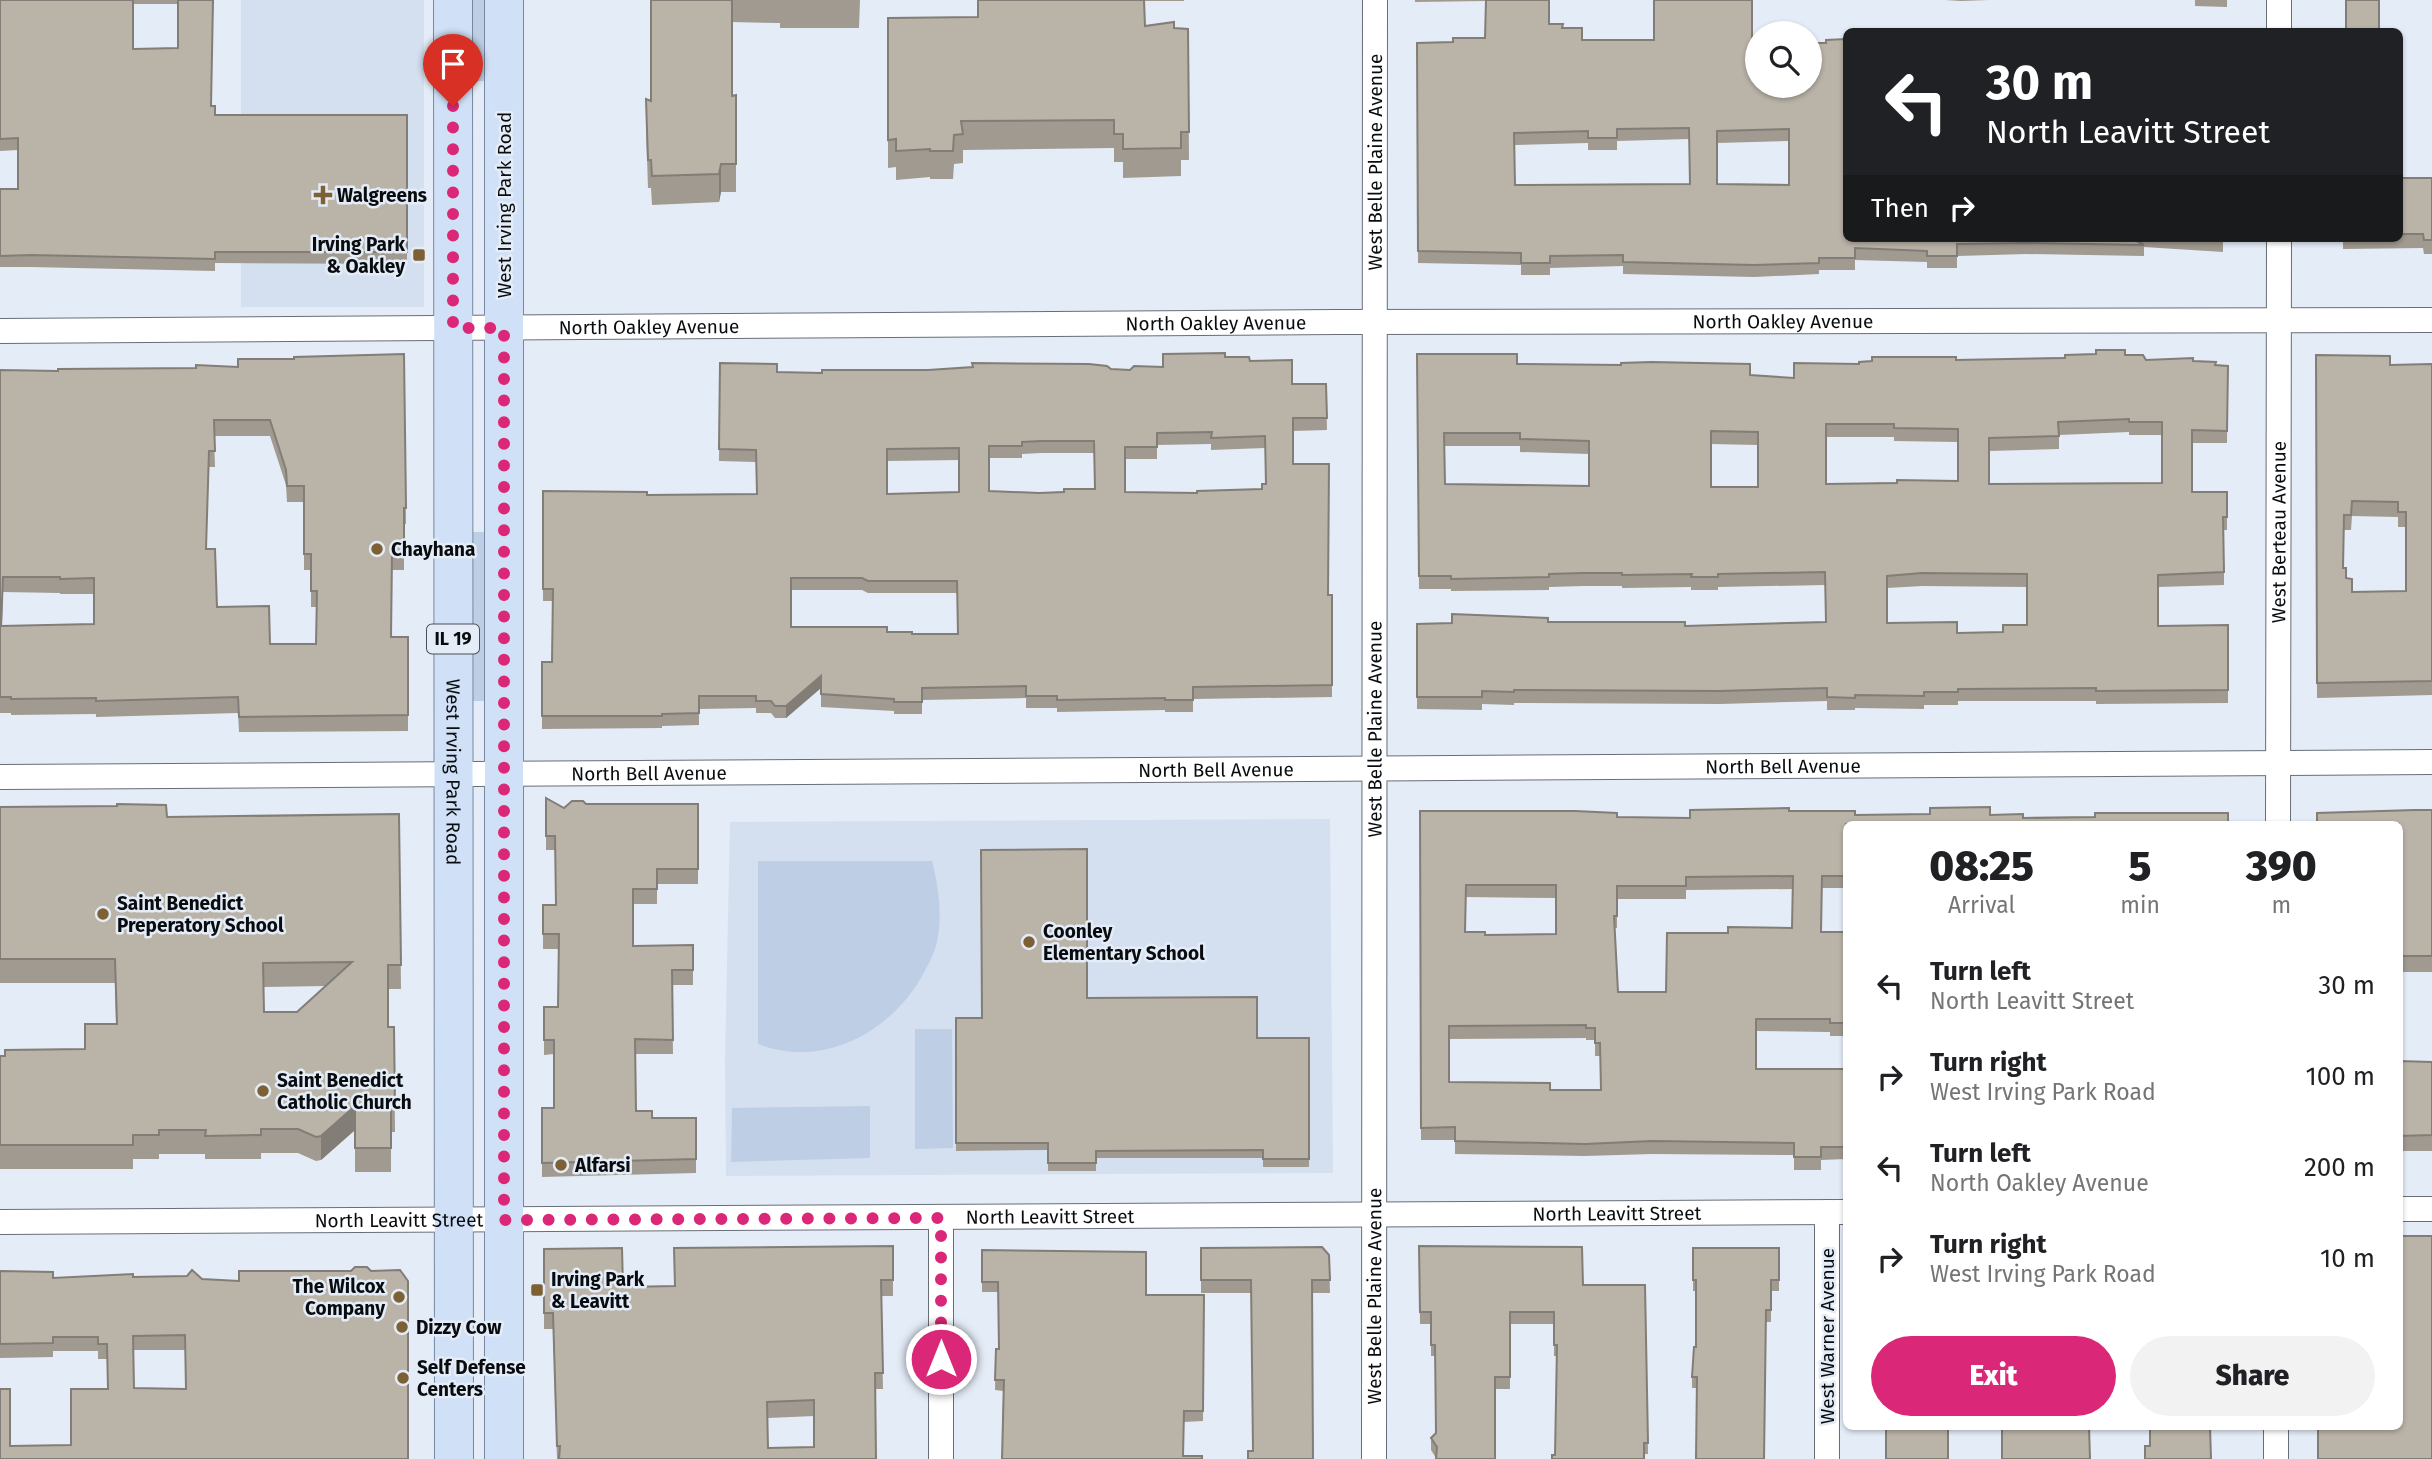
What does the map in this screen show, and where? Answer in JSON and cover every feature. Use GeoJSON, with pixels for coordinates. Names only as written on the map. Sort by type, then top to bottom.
{"type":"FeatureCollection","features":[{"type":"Feature","properties":{"kind":"main road","name":"West Irving Park Road"},"geometry":{"type":"LineString","coordinates":[[453,0],[454,1459]]}},
{"type":"Feature","properties":{"kind":"main road","name":"West Irving Park Road"},"geometry":{"type":"LineString","coordinates":[[503,0],[505,1459]]}},
{"type":"Feature","properties":{"kind":"street","name":"West Belle Plaine Avenue"},"geometry":{"type":"LineString","coordinates":[[1374,1459],[1375,0]]}},
{"type":"Feature","properties":{"kind":"street"},"geometry":{"type":"LineString","coordinates":[[2279,28],[2280,0]]}},
{"type":"Feature","properties":{"kind":"street","name":"West Berteau Avenue"},"geometry":{"type":"LineString","coordinates":[[2278,821],[2279,242]]}},
{"type":"Feature","properties":{"kind":"street","name":"North Oakley Avenue"},"geometry":{"type":"LineString","coordinates":[[0,331],[1375,321],[2432,320]]}},
{"type":"Feature","properties":{"kind":"street","name":"North Bell Avenue"},"geometry":{"type":"LineString","coordinates":[[0,777],[2432,762]]}},
{"type":"Feature","properties":{"kind":"street"},"geometry":{"type":"LineString","coordinates":[[2403,1209],[2432,1209]]}},
{"type":"Feature","properties":{"kind":"street","name":"North Leavitt Street"},"geometry":{"type":"LineString","coordinates":[[0,1222],[1837,1212]]}},
{"type":"Feature","properties":{"kind":"street","name":"West Warner Avenue"},"geometry":{"type":"LineString","coordinates":[[1827,1459],[1837,1212]]}},
{"type":"Feature","properties":{"kind":"street"},"geometry":{"type":"LineString","coordinates":[[941,1218],[941,1459]]}},
{"type":"Feature","properties":{"kind":"street"},"geometry":{"type":"LineString","coordinates":[[2276,1430],[2276,1459]]}},
{"type":"Feature","properties":{"kind":"shaded area"},"geometry":{"type":"Polygon","coordinates":[[[241,0],[424,0],[424,307],[241,307],[241,0]]]}},
{"type":"Feature","properties":{"kind":"shaded area"},"geometry":{"type":"Polygon","coordinates":[[[469,0],[487,0],[486,81],[473,81],[469,0]]]}},
{"type":"Feature","properties":{"kind":"shaded area"},"geometry":{"type":"Polygon","coordinates":[[[470,532],[487,532],[488,701],[469,701],[470,532]]]}},
{"type":"Feature","properties":{"kind":"shaded area","name":"Coonley Elementary School"},"geometry":{"type":"Polygon","coordinates":[[[1330,819],[1333,1173],[726,1176],[725,1061],[730,822],[1330,819]]]}},
{"type":"Feature","properties":{"kind":"shaded area"},"geometry":{"type":"Polygon","coordinates":[[[758,861],[932,861],[940,914],[935,950],[908,996],[892,1014],[873,1029],[830,1049],[782,1051],[758,1044],[758,861]]]}},
{"type":"Feature","properties":{"kind":"shaded area"},"geometry":{"type":"Polygon","coordinates":[[[915,1029],[952,1029],[953,1148],[915,1149],[915,1029]]]}},
{"type":"Feature","properties":{"kind":"shaded area"},"geometry":{"type":"Polygon","coordinates":[[[870,1106],[870,1158],[731,1162],[732,1108],[870,1106]]]}},
{"type":"Feature","properties":{"kind":"building"},"geometry":{"type":"Polygon","coordinates":[[[0,0],[133,0],[133,49],[178,48],[178,0],[213,0],[211,106],[215,106],[215,115],[407,115],[407,252],[215,252],[215,259],[0,256],[0,189],[18,189],[18,138],[0,139],[0,0]]]}},
{"type":"Feature","properties":{"kind":"building"},"geometry":{"type":"Polygon","coordinates":[[[651,0],[732,0],[732,96],[736,95],[736,164],[721,164],[719,174],[652,176],[651,160],[648,160],[646,99],[651,101],[651,0]]]}},
{"type":"Feature","properties":{"kind":"building"},"geometry":{"type":"Polygon","coordinates":[[[978,0],[1144,0],[1145,26],[1174,22],[1174,28],[1188,29],[1189,132],[1181,132],[1181,148],[1123,149],[1123,134],[1114,134],[1114,120],[961,121],[963,134],[954,135],[953,151],[896,151],[896,139],[888,140],[888,18],[978,17],[978,0]]]}},
{"type":"Feature","properties":{"kind":"building"},"geometry":{"type":"Polygon","coordinates":[[[1486,0],[1549,0],[1549,24],[1563,24],[1562,28],[1582,28],[1582,40],[1654,40],[1654,0],[1752,0],[1752,21],[1745,21],[1745,98],[1822,98],[1822,43],[1826,43],[1826,40],[1843,39],[1843,242],[2138,242],[2144,245],[1957,244],[1957,256],[1927,256],[1927,251],[1855,248],[1855,258],[1819,258],[1819,263],[1754,265],[1623,262],[1623,255],[1550,256],[1550,263],[1521,263],[1521,253],[1418,251],[1417,43],[1453,42],[1453,38],[1485,38],[1486,0]],[[1689,128],[1617,129],[1617,138],[1588,138],[1588,131],[1514,133],[1515,185],[1690,184],[1689,128]],[[1789,129],[1717,131],[1717,184],[1789,185],[1789,129]]]}},
{"type":"Feature","properties":{"kind":"building"},"geometry":{"type":"Polygon","coordinates":[[[2346,0],[2379,0],[2379,28],[2346,28],[2346,0]]]}},
{"type":"Feature","properties":{"kind":"building"},"geometry":{"type":"Polygon","coordinates":[[[2403,178],[2432,178],[2432,240],[2424,240],[2423,234],[2403,234],[2403,178]]]}},
{"type":"Feature","properties":{"kind":"building"},"geometry":{"type":"Polygon","coordinates":[[[2096,350],[2125,350],[2125,355],[2143,355],[2146,360],[2193,358],[2193,361],[2216,362],[2215,365],[2228,366],[2227,431],[2192,430],[2192,492],[2227,492],[2227,517],[2223,517],[2224,572],[2158,575],[2158,626],[2228,625],[2228,690],[1958,689],[1958,692],[1924,692],[1924,696],[1855,695],[1855,698],[1827,697],[1827,688],[1720,691],[1514,690],[1482,691],[1482,697],[1417,697],[1417,624],[1452,623],[1452,614],[1548,618],[1548,622],[1685,622],[1685,626],[1826,622],[1825,572],[1718,574],[1718,577],[1622,573],[1451,579],[1451,576],[1419,576],[1417,354],[1517,354],[1517,364],[1750,364],[1750,375],[1794,378],[1794,363],[1859,364],[1872,361],[1872,357],[1956,357],[1956,360],[2065,358],[2065,355],[2096,354],[2096,350]],[[2129,419],[2058,422],[2059,436],[1989,438],[1989,484],[2162,483],[2162,422],[2129,422],[2129,419]],[[1826,424],[1826,484],[1897,483],[1897,480],[1958,481],[1958,429],[1894,428],[1894,424],[1826,424]],[[1711,431],[1711,487],[1758,487],[1758,432],[1711,431]],[[1444,433],[1445,484],[1589,486],[1589,441],[1520,439],[1520,433],[1444,433]],[[1922,573],[1887,576],[1887,623],[1957,622],[1957,633],[2003,632],[2003,625],[2027,625],[2027,574],[1922,573]]]}},
{"type":"Feature","properties":{"kind":"building"},"geometry":{"type":"Polygon","coordinates":[[[1225,353],[1225,357],[1249,357],[1250,361],[1292,360],[1292,384],[1326,384],[1327,418],[1293,418],[1293,464],[1329,464],[1328,595],[1332,595],[1332,685],[1193,687],[1193,700],[1057,700],[1057,696],[1026,696],[1026,686],[922,688],[922,702],[894,702],[894,699],[821,694],[821,676],[786,706],[775,706],[771,701],[756,701],[756,696],[699,696],[699,713],[662,716],[542,716],[542,662],[552,662],[553,589],[543,589],[543,491],[647,492],[647,495],[757,494],[756,450],[719,449],[720,363],[777,364],[777,372],[822,373],[822,370],[928,370],[973,367],[972,363],[1089,364],[1130,370],[1134,366],[1163,367],[1163,354],[1225,353]],[[1212,432],[1157,433],[1157,447],[1125,447],[1125,492],[1197,493],[1262,489],[1262,484],[1266,484],[1265,436],[1211,438],[1212,432]],[[1094,441],[1022,442],[1022,446],[989,446],[989,491],[1039,493],[1064,492],[1064,489],[1095,489],[1094,441]],[[959,448],[887,449],[887,494],[959,492],[959,448]],[[791,578],[791,627],[887,627],[887,632],[958,634],[957,581],[791,578]]]}},
{"type":"Feature","properties":{"kind":"building"},"geometry":{"type":"Polygon","coordinates":[[[404,354],[404,554],[392,554],[391,637],[408,637],[408,715],[239,717],[238,697],[96,701],[96,698],[0,697],[0,370],[196,368],[196,365],[238,367],[238,359],[404,354]],[[214,420],[215,451],[209,451],[206,549],[215,549],[217,607],[269,606],[270,644],[316,644],[317,591],[311,591],[311,554],[304,554],[304,486],[287,486],[286,470],[270,420],[214,420]],[[3,577],[1,626],[94,624],[94,578],[3,577]]]}},
{"type":"Feature","properties":{"kind":"building"},"geometry":{"type":"Polygon","coordinates":[[[2316,355],[2390,356],[2390,365],[2432,364],[2432,681],[2317,683],[2316,355]],[[2352,501],[2351,515],[2344,515],[2343,568],[2346,568],[2346,578],[2352,579],[2352,592],[2406,591],[2406,512],[2398,512],[2398,502],[2352,501]]]}},
{"type":"Feature","properties":{"kind":"building"},"geometry":{"type":"Polygon","coordinates":[[[546,798],[564,808],[572,801],[583,801],[586,804],[698,804],[698,869],[657,869],[657,889],[633,889],[633,946],[693,945],[693,970],[672,970],[673,1040],[635,1039],[636,1111],[652,1111],[652,1118],[696,1118],[696,1159],[542,1163],[542,1108],[554,1108],[554,1040],[544,1040],[544,1007],[558,1007],[559,934],[543,934],[543,905],[556,905],[555,836],[546,836],[546,798]]]}},
{"type":"Feature","properties":{"kind":"building"},"geometry":{"type":"Polygon","coordinates":[[[166,805],[167,817],[399,814],[401,965],[388,965],[388,1027],[394,1027],[395,1108],[391,1108],[391,1148],[355,1148],[355,1106],[321,1136],[316,1137],[298,1129],[261,1129],[261,1135],[205,1136],[206,1130],[159,1130],[159,1135],[133,1135],[133,1145],[0,1145],[0,1056],[5,1056],[5,1050],[85,1049],[85,1024],[117,1024],[115,959],[0,959],[0,807],[166,805]],[[352,962],[263,963],[264,1012],[297,1012],[352,962]]]}},
{"type":"Feature","properties":{"kind":"building"},"geometry":{"type":"Polygon","coordinates":[[[1990,807],[1990,815],[2023,814],[2023,818],[2095,817],[2095,813],[2228,813],[2228,821],[1843,821],[1843,876],[1822,876],[1821,932],[1843,932],[1843,1023],[1830,1023],[1830,1019],[1756,1019],[1756,1069],[1843,1069],[1843,1147],[1821,1147],[1821,1157],[1794,1157],[1794,1143],[1652,1141],[1585,1144],[1455,1141],[1455,1127],[1421,1128],[1420,811],[1575,811],[1617,813],[1617,817],[1690,818],[1690,810],[1789,808],[1789,811],[1855,811],[1855,815],[1930,814],[1930,808],[1990,807]],[[1793,876],[1686,877],[1686,886],[1617,886],[1617,916],[1614,916],[1618,992],[1666,992],[1667,933],[1728,933],[1728,927],[1792,928],[1793,876]],[[1466,885],[1465,932],[1485,932],[1485,935],[1556,934],[1556,885],[1466,885]],[[1586,1025],[1449,1026],[1449,1082],[1550,1083],[1550,1090],[1601,1090],[1600,1043],[1595,1043],[1595,1028],[1586,1028],[1586,1025]]]}},
{"type":"Feature","properties":{"kind":"building"},"geometry":{"type":"Polygon","coordinates":[[[2432,810],[2432,956],[2403,956],[2403,821],[2317,821],[2317,813],[2432,810]]]}},
{"type":"Feature","properties":{"kind":"building"},"geometry":{"type":"Polygon","coordinates":[[[1087,849],[1087,998],[1257,997],[1257,1038],[1309,1038],[1309,1159],[1263,1159],[1263,1150],[1096,1151],[1096,1163],[1048,1163],[1048,1143],[956,1143],[956,1018],[982,1018],[981,850],[1087,849]]]}},
{"type":"Feature","properties":{"kind":"building"},"geometry":{"type":"Polygon","coordinates":[[[2403,1061],[2432,1062],[2432,1135],[2403,1136],[2403,1061]]]}},
{"type":"Feature","properties":{"kind":"building"},"geometry":{"type":"Polygon","coordinates":[[[2403,1236],[2432,1236],[2432,1459],[2318,1459],[2318,1430],[2403,1430],[2403,1236]]]}},
{"type":"Feature","properties":{"kind":"building"},"geometry":{"type":"Polygon","coordinates":[[[893,1246],[893,1280],[881,1280],[883,1373],[875,1373],[876,1459],[559,1459],[553,1313],[544,1313],[544,1249],[622,1248],[623,1287],[675,1286],[674,1248],[893,1246]],[[814,1400],[767,1402],[768,1448],[814,1447],[814,1400]]]}},
{"type":"Feature","properties":{"kind":"building"},"geometry":{"type":"Polygon","coordinates":[[[1419,1246],[1582,1247],[1583,1285],[1645,1285],[1648,1443],[1644,1443],[1644,1459],[1552,1459],[1552,1455],[1555,1455],[1557,1345],[1554,1345],[1554,1312],[1510,1312],[1510,1377],[1495,1377],[1495,1459],[1436,1459],[1437,1447],[1431,1438],[1436,1433],[1435,1345],[1431,1345],[1431,1312],[1420,1312],[1419,1246]]]}},
{"type":"Feature","properties":{"kind":"building"},"geometry":{"type":"Polygon","coordinates":[[[1322,1247],[1329,1255],[1330,1280],[1312,1280],[1313,1459],[1248,1459],[1248,1451],[1253,1451],[1251,1280],[1201,1280],[1201,1248],[1322,1247]]]}},
{"type":"Feature","properties":{"kind":"building"},"geometry":{"type":"Polygon","coordinates":[[[1693,1248],[1779,1248],[1779,1280],[1771,1280],[1771,1310],[1766,1310],[1764,1459],[1696,1459],[1697,1377],[1692,1377],[1696,1347],[1693,1248]]]}},
{"type":"Feature","properties":{"kind":"building"},"geometry":{"type":"Polygon","coordinates":[[[982,1250],[1146,1252],[1146,1295],[1204,1295],[1203,1411],[1184,1411],[1183,1456],[1202,1456],[1202,1459],[1002,1459],[1004,1380],[995,1380],[996,1349],[999,1349],[998,1282],[982,1282],[982,1250]]]}},
{"type":"Feature","properties":{"kind":"building"},"geometry":{"type":"Polygon","coordinates":[[[355,1267],[367,1267],[371,1271],[400,1270],[408,1281],[408,1459],[0,1459],[0,1389],[10,1389],[10,1446],[71,1445],[71,1389],[108,1389],[107,1344],[98,1344],[98,1337],[53,1337],[53,1343],[0,1344],[0,1271],[53,1272],[53,1278],[133,1274],[133,1277],[187,1276],[192,1270],[202,1279],[239,1281],[239,1271],[351,1271],[355,1267]],[[185,1335],[133,1336],[134,1388],[186,1389],[185,1335]]]}},
{"type":"Feature","properties":{"kind":"building"},"geometry":{"type":"Polygon","coordinates":[[[1886,1430],[1948,1430],[1948,1459],[1886,1459],[1886,1430]]]}},
{"type":"Feature","properties":{"kind":"building"},"geometry":{"type":"Polygon","coordinates":[[[2002,1430],[2089,1430],[2090,1459],[2002,1459],[2002,1430]]]}},
{"type":"Feature","properties":{"kind":"building"},"geometry":{"type":"Polygon","coordinates":[[[2150,1430],[2210,1430],[2211,1459],[2145,1459],[2145,1446],[2150,1446],[2150,1430]]]}},
{"type":"Feature","properties":{"kind":"place","name":"Walgreens"},"geometry":{"type":"Point","coordinates":[323,195]}},
{"type":"Feature","properties":{"kind":"place","name":"Irving Park & Oakley"},"geometry":{"type":"Point","coordinates":[419,255]}},
{"type":"Feature","properties":{"kind":"place","name":"Chayhana"},"geometry":{"type":"Point","coordinates":[377,549]}},
{"type":"Feature","properties":{"kind":"place","name":"Saint Benedict Preperatory School"},"geometry":{"type":"Point","coordinates":[103,914]}},
{"type":"Feature","properties":{"kind":"place","name":"Coonley Elementary School"},"geometry":{"type":"Point","coordinates":[1029,942]}},
{"type":"Feature","properties":{"kind":"place","name":"Saint Benedict Catholic Church"},"geometry":{"type":"Point","coordinates":[263,1091]}},
{"type":"Feature","properties":{"kind":"place","name":"Alfarsi"},"geometry":{"type":"Point","coordinates":[561,1165]}},
{"type":"Feature","properties":{"kind":"place","name":"Irving Park & Leavitt"},"geometry":{"type":"Point","coordinates":[537,1290]}},
{"type":"Feature","properties":{"kind":"place","name":"The Wilcox Company"},"geometry":{"type":"Point","coordinates":[399,1297]}},
{"type":"Feature","properties":{"kind":"place","name":"Dizzy Cow"},"geometry":{"type":"Point","coordinates":[402,1327]}},
{"type":"Feature","properties":{"kind":"place","name":"Self Defense Centers"},"geometry":{"type":"Point","coordinates":[403,1378]}},
{"type":"Feature","properties":{"kind":"route"},"geometry":{"type":"LineString","coordinates":[[453,106],[453,328],[504,328],[504,1220],[941,1218],[941,1359]]}}]}
